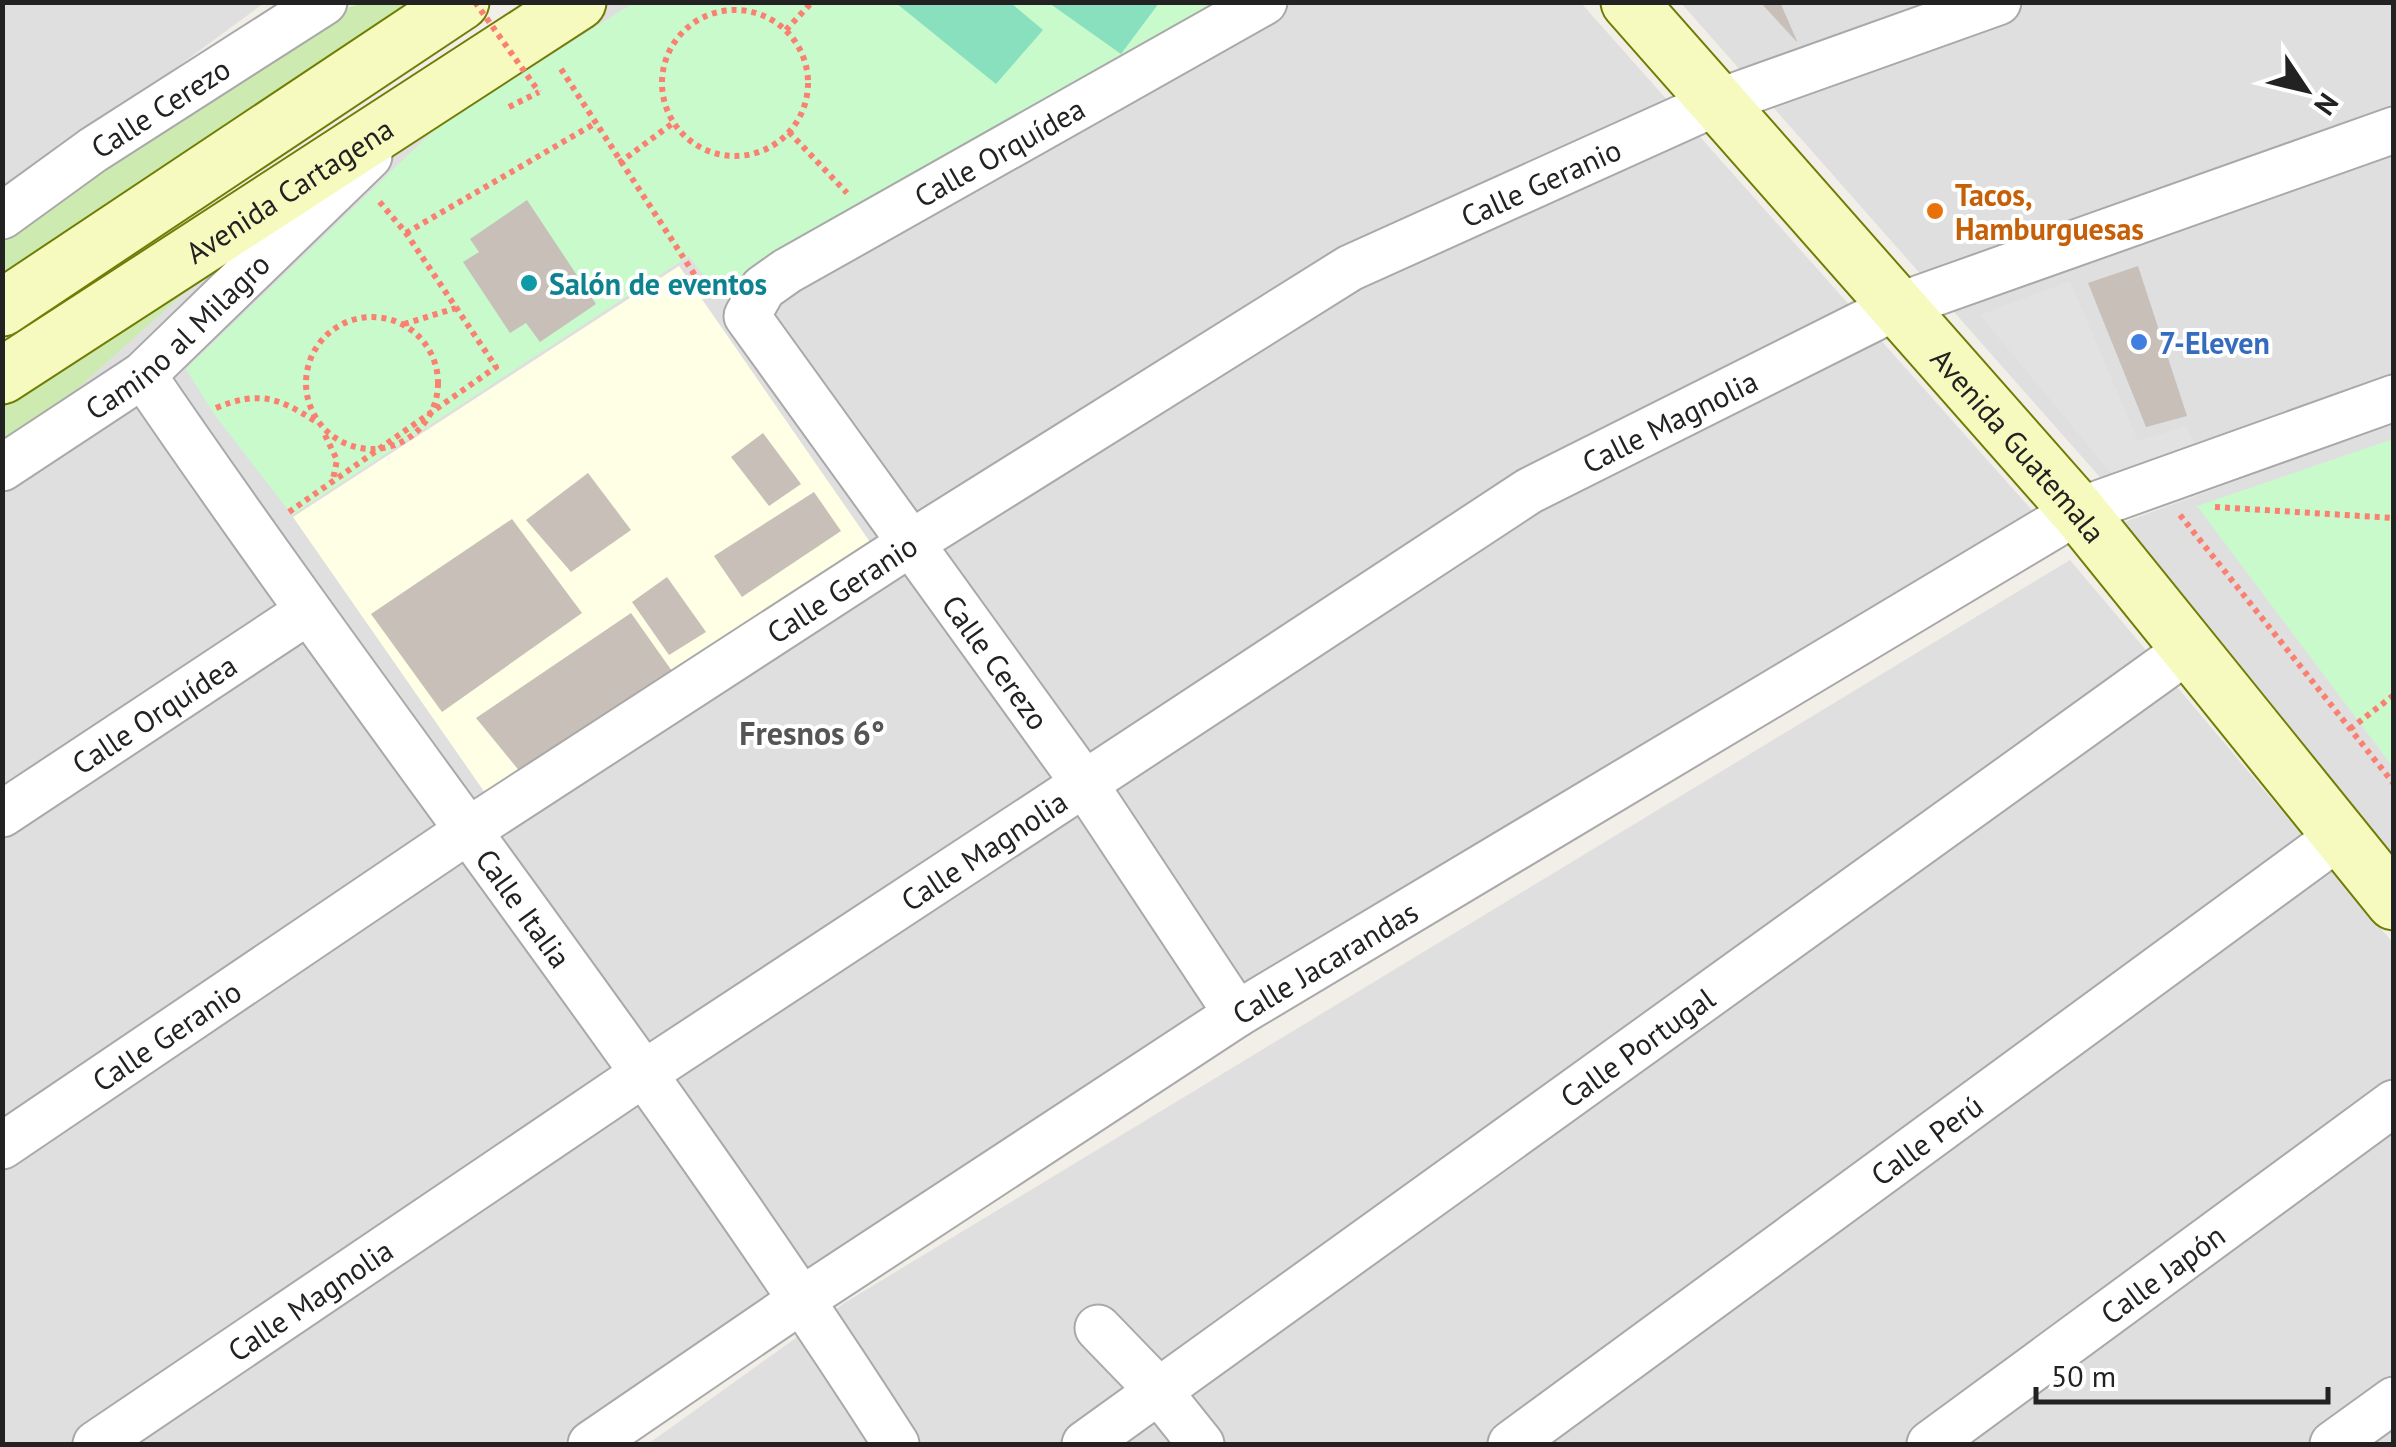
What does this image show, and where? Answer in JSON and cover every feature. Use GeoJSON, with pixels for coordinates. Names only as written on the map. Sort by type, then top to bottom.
{"type":"FeatureCollection","features":[{"type":"Feature","properties":{"kind":"street","name":"Calle Cerezo"},"geometry":{"type":"LineString","coordinates":[[2,216],[93,150],[324,2]]}},
{"type":"Feature","properties":{"kind":"street","name":"Avenida Cartagena"},"geometry":{"type":"LineString","coordinates":[[2,308],[461,2]]}},
{"type":"Feature","properties":{"kind":"street","name":"Avenida Cartagena"},"geometry":{"type":"LineString","coordinates":[[2,376],[578,2]]}},
{"type":"Feature","properties":{"kind":"street","name":"Calle Orquídea"},"geometry":{"type":"LineString","coordinates":[[730,309],[787,271],[1264,2]]}},
{"type":"Feature","properties":{"kind":"street","name":"Avenida Guatemala"},"geometry":{"type":"LineString","coordinates":[[1628,2],[2078,511],[2394,902]]}},
{"type":"Feature","properties":{"kind":"street","name":"Calle Geranio"},"geometry":{"type":"LineString","coordinates":[[2,1146],[469,830],[910,543],[1350,268],[1718,102],[1998,2]]}},
{"type":"Feature","properties":{"kind":"street","name":"Camino al Milagro"},"geometry":{"type":"LineString","coordinates":[[2,468],[143,375],[423,104]]}},
{"type":"Feature","properties":{"kind":"street","name":"Calle Magnolia"},"geometry":{"type":"LineString","coordinates":[[96,1444],[642,1074],[1529,492],[1898,306],[2394,130]]}},
{"type":"Feature","properties":{"kind":"street","name":"Calle Cerezo"},"geometry":{"type":"LineString","coordinates":[[730,309],[910,543],[1084,783],[1238,1014]]}},
{"type":"Feature","properties":{"kind":"street","name":"Calle Italia"},"geometry":{"type":"LineString","coordinates":[[143,375],[307,612],[469,830],[803,1299],[896,1444]]}},
{"type":"Feature","properties":{"kind":"street","name":"Calle Jacarandas"},"geometry":{"type":"LineString","coordinates":[[591,1444],[803,1299],[1238,1014],[2078,511],[2394,398]]}},
{"type":"Feature","properties":{"kind":"street","name":"Calle Orquídea"},"geometry":{"type":"LineString","coordinates":[[2,814],[307,612]]}},
{"type":"Feature","properties":{"kind":"street","name":"Calle Portugal"},"geometry":{"type":"LineString","coordinates":[[1085,1444],[2189,649]]}},
{"type":"Feature","properties":{"kind":"street","name":"Calle Perú"},"geometry":{"type":"LineString","coordinates":[[1511,1444],[2342,834]]}},
{"type":"Feature","properties":{"kind":"street","name":"Calle Japón"},"geometry":{"type":"LineString","coordinates":[[1930,1444],[2394,1103]]}},
{"type":"Feature","properties":{"kind":"street"},"geometry":{"type":"LineString","coordinates":[[1098,1328],[1157,1389],[1201,1444]]}},
{"type":"Feature","properties":{"kind":"street"},"geometry":{"type":"LineString","coordinates":[[2333,1444],[2394,1400]]}},
{"type":"Feature","properties":{"kind":"path"},"geometry":{"type":"LineString","coordinates":[[476,2],[540,92]]}},
{"type":"Feature","properties":{"kind":"path"},"geometry":{"type":"LineString","coordinates":[[786,30],[812,2]]}},
{"type":"Feature","properties":{"kind":"path"},"geometry":{"type":"LineString","coordinates":[[744,9],[764,15],[786,30],[805,60],[808,78],[807,98],[790,132],[775,144],[739,156],[702,148],[673,124],[664,104],[664,63],[686,28],[703,16],[744,9]]}},
{"type":"Feature","properties":{"kind":"path"},"geometry":{"type":"LineString","coordinates":[[558,65],[620,163],[730,309]]}},
{"type":"Feature","properties":{"kind":"path"},"geometry":{"type":"LineString","coordinates":[[406,233],[594,124]]}},
{"type":"Feature","properties":{"kind":"path"},"geometry":{"type":"LineString","coordinates":[[620,163],[673,124]]}},
{"type":"Feature","properties":{"kind":"path"},"geometry":{"type":"LineString","coordinates":[[790,132],[854,201]]}},
{"type":"Feature","properties":{"kind":"path"},"geometry":{"type":"LineString","coordinates":[[284,516],[496,367],[406,233],[368,187]]}},
{"type":"Feature","properties":{"kind":"path"},"geometry":{"type":"LineString","coordinates":[[403,324],[456,308]]}},
{"type":"Feature","properties":{"kind":"path"},"geometry":{"type":"LineString","coordinates":[[334,480],[337,460],[305,385],[308,362],[320,342],[337,326],[358,318],[382,317],[403,324],[420,337],[434,363],[438,393],[432,412]]}},
{"type":"Feature","properties":{"kind":"path"},"geometry":{"type":"LineString","coordinates":[[181,430],[232,401],[280,399],[318,423],[333,438],[373,450]]}},
{"type":"Feature","properties":{"kind":"path"},"geometry":{"type":"LineString","coordinates":[[2184,506],[2172,505],[2394,784]]}},
{"type":"Feature","properties":{"kind":"path"},"geometry":{"type":"LineString","coordinates":[[2197,506],[2394,518]]}},
{"type":"Feature","properties":{"kind":"path"},"geometry":{"type":"LineString","coordinates":[[2350,729],[2394,695]]}},
{"type":"Feature","properties":{"kind":"shaded area"},"geometry":{"type":"Polygon","coordinates":[[[3,3],[264,3],[3,195],[3,3]]]}},
{"type":"Feature","properties":{"kind":"shaded area"},"geometry":{"type":"Polygon","coordinates":[[[552,3],[1581,3],[2038,517],[765,1300],[562,1444],[3,1444],[2,370],[552,3]]]}},
{"type":"Feature","properties":{"kind":"shaded area"},"geometry":{"type":"Polygon","coordinates":[[[1681,3],[2393,3],[2393,393],[2114,493],[1681,3]]]}},
{"type":"Feature","properties":{"kind":"shaded area"},"geometry":{"type":"Polygon","coordinates":[[[679,266],[870,542],[490,800],[293,517],[679,266]]]}},
{"type":"Feature","properties":{"kind":"shaded area"},"geometry":{"type":"Polygon","coordinates":[[[2070,281],[2138,441],[2186,426],[2194,443],[2115,478],[1980,315],[2070,281]]]}},
{"type":"Feature","properties":{"kind":"shaded area"},"geometry":{"type":"Polygon","coordinates":[[[2393,423],[2393,882],[2108,528],[2393,423]]]}},
{"type":"Feature","properties":{"kind":"shaded area"},"geometry":{"type":"Polygon","coordinates":[[[2070,560],[2393,943],[2393,1444],[648,1444],[846,1302],[2070,560]]]}},
{"type":"Feature","properties":{"kind":"green space"},"geometry":{"type":"Polygon","coordinates":[[[365,3],[435,3],[3,290],[2,230],[99,159],[349,7],[365,3]]]}},
{"type":"Feature","properties":{"kind":"green space"},"geometry":{"type":"Polygon","coordinates":[[[633,3],[1230,3],[716,293],[689,256],[292,515],[214,414],[186,369],[435,129],[633,3]]]}},
{"type":"Feature","properties":{"kind":"green space"},"geometry":{"type":"Polygon","coordinates":[[[896,3],[1011,3],[1043,30],[996,84],[896,3]]]}},
{"type":"Feature","properties":{"kind":"green space"},"geometry":{"type":"Polygon","coordinates":[[[1049,3],[1159,3],[1121,54],[1049,3]]]}},
{"type":"Feature","properties":{"kind":"green space"},"geometry":{"type":"Polygon","coordinates":[[[266,219],[75,391],[3,440],[3,389],[266,219]]]}},
{"type":"Feature","properties":{"kind":"green space"},"geometry":{"type":"Polygon","coordinates":[[[2394,439],[2393,767],[2197,506],[2394,439]]]}},
{"type":"Feature","properties":{"kind":"building"},"geometry":{"type":"Polygon","coordinates":[[[1760,2],[1780,2],[1797,42],[1760,2]]]}},
{"type":"Feature","properties":{"kind":"building","name":"Salón de eventos"},"geometry":{"type":"Polygon","coordinates":[[[527,200],[596,304],[540,342],[526,323],[510,333],[463,262],[479,252],[470,239],[527,200]]]}},
{"type":"Feature","properties":{"kind":"building"},"geometry":{"type":"Polygon","coordinates":[[[2138,266],[2187,416],[2146,427],[2088,283],[2138,266]]]}},
{"type":"Feature","properties":{"kind":"building"},"geometry":{"type":"Polygon","coordinates":[[[763,433],[801,484],[769,506],[731,457],[763,433]]]}},
{"type":"Feature","properties":{"kind":"building"},"geometry":{"type":"Polygon","coordinates":[[[588,473],[631,530],[571,572],[526,520],[588,473]]]}},
{"type":"Feature","properties":{"kind":"building"},"geometry":{"type":"Polygon","coordinates":[[[814,492],[841,531],[742,597],[714,556],[814,492]]]}},
{"type":"Feature","properties":{"kind":"building"},"geometry":{"type":"Polygon","coordinates":[[[512,519],[582,613],[442,712],[371,614],[512,519]]]}},
{"type":"Feature","properties":{"kind":"building"},"geometry":{"type":"Polygon","coordinates":[[[667,577],[706,632],[669,655],[632,602],[667,577]]]}},
{"type":"Feature","properties":{"kind":"building"},"geometry":{"type":"Polygon","coordinates":[[[631,613],[672,671],[521,773],[476,718],[631,613]]]}},
{"type":"Feature","properties":{"kind":"place","name":"Tacos, Hamburguesas"},"geometry":{"type":"Point","coordinates":[1935,211]}},
{"type":"Feature","properties":{"kind":"place","name":"Salón de eventos"},"geometry":{"type":"Point","coordinates":[529,283]}},
{"type":"Feature","properties":{"kind":"place","name":"7-Eleven"},"geometry":{"type":"Point","coordinates":[2139,342]}},
{"type":"Feature","properties":{"kind":"district","name":"Fresnos 6°"},"geometry":{"type":"Point","coordinates":[812,733]}}]}
